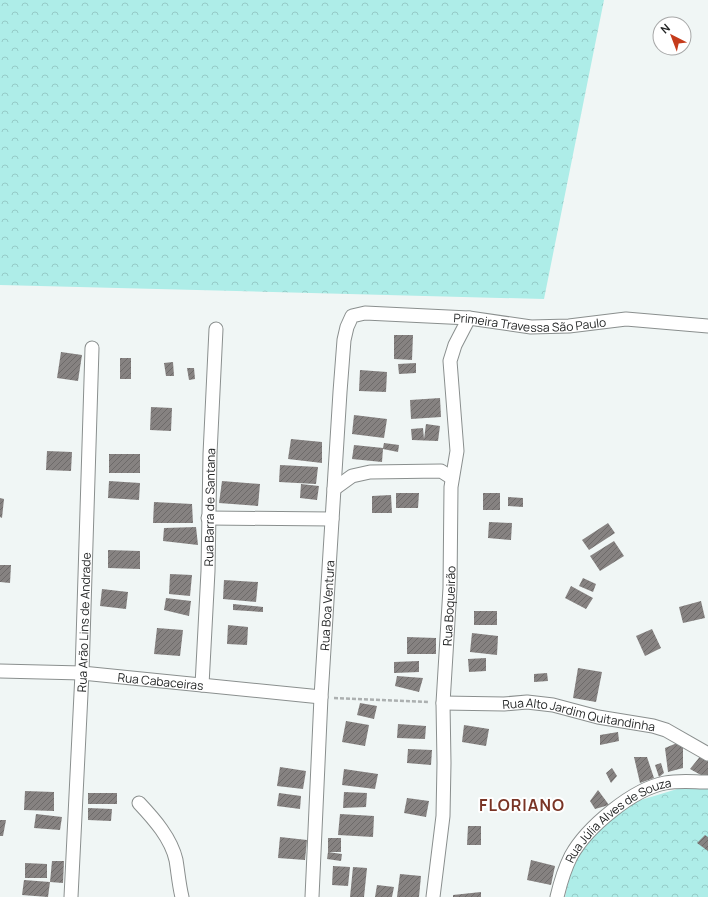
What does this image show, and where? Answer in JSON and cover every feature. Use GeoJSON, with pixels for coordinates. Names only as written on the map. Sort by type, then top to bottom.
{"type":"FeatureCollection","features":[{"type":"Feature","properties":{"kind":"street","name":"Primeira Travessa São Paulo"},"geometry":{"type":"LineString","coordinates":[[352,316],[365,313],[469,318],[531,327],[569,326],[626,319],[708,326]]}},
{"type":"Feature","properties":{"kind":"street","name":"Rua Boa Ventura"},"geometry":{"type":"LineString","coordinates":[[312,897],[321,697],[344,340],[347,327],[352,316]]}},
{"type":"Feature","properties":{"kind":"street","name":"Rua Boqueirão"},"geometry":{"type":"LineString","coordinates":[[433,897],[443,816],[444,763],[442,703],[450,588],[452,478],[457,452],[450,360],[455,344],[469,318]]}},
{"type":"Feature","properties":{"kind":"street","name":"Rua Barra de Santana"},"geometry":{"type":"LineString","coordinates":[[202,685],[208,571],[208,518],[216,329]]}},
{"type":"Feature","properties":{"kind":"street","name":"Rua Arão Lins de Andrade"},"geometry":{"type":"LineString","coordinates":[[71,897],[82,673],[92,348]]}},
{"type":"Feature","properties":{"kind":"street"},"geometry":{"type":"LineString","coordinates":[[334,489],[352,476],[370,472],[441,471],[452,478]]}},
{"type":"Feature","properties":{"kind":"street"},"geometry":{"type":"LineString","coordinates":[[208,518],[332,519]]}},
{"type":"Feature","properties":{"kind":"street","name":"Rua Cabaceiras"},"geometry":{"type":"LineString","coordinates":[[0,671],[82,673],[321,697]]}},
{"type":"Feature","properties":{"kind":"street","name":"Rua Alto Jardim Quitandinha"},"geometry":{"type":"LineString","coordinates":[[442,703],[504,704],[527,702],[553,705],[598,717],[659,728],[708,754]]}},
{"type":"Feature","properties":{"kind":"street","name":"Rua Júlia Alves de Souza"},"geometry":{"type":"LineString","coordinates":[[557,897],[571,857],[593,828],[615,808],[647,789],[664,783],[679,781],[708,782]]}},
{"type":"Feature","properties":{"kind":"street"},"geometry":{"type":"LineString","coordinates":[[139,803],[155,820],[167,839],[176,859],[182,897]]}},
{"type":"Feature","properties":{"kind":"path"},"geometry":{"type":"LineString","coordinates":[[321,697],[442,703]]}},
{"type":"Feature","properties":{"kind":"green space"},"geometry":{"type":"Polygon","coordinates":[[[0,0],[604,0],[544,299],[0,285],[0,0]]]}},
{"type":"Feature","properties":{"kind":"green space"},"geometry":{"type":"Polygon","coordinates":[[[708,785],[708,897],[565,897],[574,855],[618,807],[687,786],[708,785]]]}},
{"type":"Feature","properties":{"kind":"building"},"geometry":{"type":"Polygon","coordinates":[[[394,335],[413,335],[412,360],[394,359],[394,335]]]}},
{"type":"Feature","properties":{"kind":"building"},"geometry":{"type":"Polygon","coordinates":[[[61,352],[82,355],[78,381],[57,378],[61,352]]]}},
{"type":"Feature","properties":{"kind":"building"},"geometry":{"type":"Polygon","coordinates":[[[120,358],[131,358],[131,379],[120,379],[120,358]]]}},
{"type":"Feature","properties":{"kind":"building"},"geometry":{"type":"Polygon","coordinates":[[[173,362],[174,376],[166,376],[164,363],[173,362]]]}},
{"type":"Feature","properties":{"kind":"building"},"geometry":{"type":"Polygon","coordinates":[[[416,363],[416,373],[399,374],[398,364],[416,363]]]}},
{"type":"Feature","properties":{"kind":"building"},"geometry":{"type":"Polygon","coordinates":[[[187,368],[194,368],[195,379],[189,380],[187,368]]]}},
{"type":"Feature","properties":{"kind":"building"},"geometry":{"type":"Polygon","coordinates":[[[360,370],[387,372],[386,392],[359,391],[360,370]]]}},
{"type":"Feature","properties":{"kind":"building"},"geometry":{"type":"Polygon","coordinates":[[[440,398],[441,417],[411,419],[410,400],[440,398]]]}},
{"type":"Feature","properties":{"kind":"building"},"geometry":{"type":"Polygon","coordinates":[[[151,407],[172,408],[171,431],[150,430],[151,407]]]}},
{"type":"Feature","properties":{"kind":"building"},"geometry":{"type":"Polygon","coordinates":[[[354,415],[387,419],[384,438],[352,434],[354,415]]]}},
{"type":"Feature","properties":{"kind":"building"},"geometry":{"type":"Polygon","coordinates":[[[426,424],[440,426],[438,441],[412,440],[411,429],[423,428],[424,439],[426,424]]]}},
{"type":"Feature","properties":{"kind":"building"},"geometry":{"type":"Polygon","coordinates":[[[291,439],[322,442],[322,463],[288,459],[291,439]]]}},
{"type":"Feature","properties":{"kind":"building"},"geometry":{"type":"Polygon","coordinates":[[[384,443],[399,445],[398,452],[383,449],[382,462],[352,459],[354,445],[383,448],[384,443]]]}},
{"type":"Feature","properties":{"kind":"building"},"geometry":{"type":"Polygon","coordinates":[[[47,451],[72,452],[71,471],[46,470],[47,451]]]}},
{"type":"Feature","properties":{"kind":"building"},"geometry":{"type":"Polygon","coordinates":[[[109,454],[140,454],[140,473],[109,473],[109,454]]]}},
{"type":"Feature","properties":{"kind":"building"},"geometry":{"type":"Polygon","coordinates":[[[280,465],[318,467],[316,484],[279,482],[280,465]]]}},
{"type":"Feature","properties":{"kind":"building"},"geometry":{"type":"Polygon","coordinates":[[[109,481],[140,483],[139,500],[108,498],[109,481]]]}},
{"type":"Feature","properties":{"kind":"building"},"geometry":{"type":"Polygon","coordinates":[[[222,481],[260,484],[258,506],[219,503],[222,481]]]}},
{"type":"Feature","properties":{"kind":"building"},"geometry":{"type":"Polygon","coordinates":[[[301,484],[319,486],[317,500],[300,498],[301,484]]]}},
{"type":"Feature","properties":{"kind":"building"},"geometry":{"type":"Polygon","coordinates":[[[396,493],[419,493],[418,508],[396,508],[396,493]]]}},
{"type":"Feature","properties":{"kind":"building"},"geometry":{"type":"Polygon","coordinates":[[[483,493],[500,493],[500,510],[483,510],[483,493]]]}},
{"type":"Feature","properties":{"kind":"building"},"geometry":{"type":"Polygon","coordinates":[[[391,495],[392,513],[372,513],[372,496],[391,495]]]}},
{"type":"Feature","properties":{"kind":"building"},"geometry":{"type":"Polygon","coordinates":[[[508,497],[523,498],[523,507],[508,506],[508,497]]]}},
{"type":"Feature","properties":{"kind":"building"},"geometry":{"type":"Polygon","coordinates":[[[0,498],[4,499],[2,518],[0,517],[0,498]]]}},
{"type":"Feature","properties":{"kind":"building"},"geometry":{"type":"Polygon","coordinates":[[[154,502],[192,504],[193,523],[153,523],[154,502]]]}},
{"type":"Feature","properties":{"kind":"building"},"geometry":{"type":"Polygon","coordinates":[[[489,522],[512,523],[511,540],[488,538],[489,522]]]}},
{"type":"Feature","properties":{"kind":"building"},"geometry":{"type":"Polygon","coordinates":[[[608,523],[615,533],[589,550],[582,540],[608,523]]]}},
{"type":"Feature","properties":{"kind":"building"},"geometry":{"type":"Polygon","coordinates":[[[196,527],[198,545],[163,541],[164,528],[196,527]]]}},
{"type":"Feature","properties":{"kind":"building"},"geometry":{"type":"Polygon","coordinates":[[[614,541],[624,556],[600,571],[590,556],[614,541]]]}},
{"type":"Feature","properties":{"kind":"building"},"geometry":{"type":"Polygon","coordinates":[[[108,550],[140,551],[140,569],[108,568],[108,550]]]}},
{"type":"Feature","properties":{"kind":"building"},"geometry":{"type":"Polygon","coordinates":[[[0,565],[11,565],[10,583],[0,582],[0,565]]]}},
{"type":"Feature","properties":{"kind":"building"},"geometry":{"type":"Polygon","coordinates":[[[170,574],[192,575],[190,596],[169,594],[170,574]]]}},
{"type":"Feature","properties":{"kind":"building"},"geometry":{"type":"Polygon","coordinates":[[[583,578],[596,584],[593,592],[579,586],[583,578]]]}},
{"type":"Feature","properties":{"kind":"building"},"geometry":{"type":"Polygon","coordinates":[[[224,580],[258,582],[256,602],[223,599],[224,580]]]}},
{"type":"Feature","properties":{"kind":"building"},"geometry":{"type":"Polygon","coordinates":[[[571,586],[593,598],[586,609],[565,598],[571,586]]]}},
{"type":"Feature","properties":{"kind":"building"},"geometry":{"type":"Polygon","coordinates":[[[102,589],[128,592],[126,609],[100,606],[102,589]]]}},
{"type":"Feature","properties":{"kind":"building"},"geometry":{"type":"Polygon","coordinates":[[[166,598],[191,601],[189,616],[164,610],[166,598]]]}},
{"type":"Feature","properties":{"kind":"building"},"geometry":{"type":"Polygon","coordinates":[[[701,601],[705,618],[683,623],[679,607],[701,601]]]}},
{"type":"Feature","properties":{"kind":"building"},"geometry":{"type":"Polygon","coordinates":[[[233,604],[263,607],[263,612],[233,610],[233,604]]]}},
{"type":"Feature","properties":{"kind":"building"},"geometry":{"type":"Polygon","coordinates":[[[474,611],[497,611],[497,625],[474,625],[474,611]]]}},
{"type":"Feature","properties":{"kind":"building"},"geometry":{"type":"Polygon","coordinates":[[[228,625],[248,627],[247,645],[227,644],[228,625]]]}},
{"type":"Feature","properties":{"kind":"building"},"geometry":{"type":"Polygon","coordinates":[[[157,628],[183,630],[180,656],[154,654],[157,628]]]}},
{"type":"Feature","properties":{"kind":"building"},"geometry":{"type":"Polygon","coordinates":[[[652,629],[661,648],[645,656],[636,636],[652,629]]]}},
{"type":"Feature","properties":{"kind":"building"},"geometry":{"type":"Polygon","coordinates":[[[472,633],[498,636],[497,655],[470,652],[472,633]]]}},
{"type":"Feature","properties":{"kind":"building"},"geometry":{"type":"Polygon","coordinates":[[[407,637],[436,638],[436,654],[407,654],[407,637]]]}},
{"type":"Feature","properties":{"kind":"building"},"geometry":{"type":"Polygon","coordinates":[[[486,658],[486,671],[469,672],[468,659],[486,658]]]}},
{"type":"Feature","properties":{"kind":"building"},"geometry":{"type":"Polygon","coordinates":[[[419,661],[419,672],[394,673],[394,662],[419,661]]]}},
{"type":"Feature","properties":{"kind":"building"},"geometry":{"type":"Polygon","coordinates":[[[578,668],[602,672],[596,702],[573,698],[578,668]]]}},
{"type":"Feature","properties":{"kind":"building"},"geometry":{"type":"Polygon","coordinates":[[[547,673],[548,681],[534,682],[534,674],[547,673]]]}},
{"type":"Feature","properties":{"kind":"building"},"geometry":{"type":"Polygon","coordinates":[[[397,676],[423,678],[419,692],[395,686],[397,676]]]}},
{"type":"Feature","properties":{"kind":"building"},"geometry":{"type":"Polygon","coordinates":[[[360,703],[377,706],[374,719],[357,715],[360,703]]]}},
{"type":"Feature","properties":{"kind":"building"},"geometry":{"type":"Polygon","coordinates":[[[346,721],[369,725],[365,746],[342,742],[346,721]]]}},
{"type":"Feature","properties":{"kind":"building"},"geometry":{"type":"Polygon","coordinates":[[[398,724],[426,726],[425,739],[397,738],[398,724]]]}},
{"type":"Feature","properties":{"kind":"building"},"geometry":{"type":"Polygon","coordinates":[[[464,725],[489,729],[486,746],[462,742],[464,725]]]}},
{"type":"Feature","properties":{"kind":"building"},"geometry":{"type":"Polygon","coordinates":[[[618,732],[619,741],[600,745],[600,735],[618,732]]]}},
{"type":"Feature","properties":{"kind":"building"},"geometry":{"type":"Polygon","coordinates":[[[677,743],[683,747],[683,768],[668,772],[665,748],[677,743]]]}},
{"type":"Feature","properties":{"kind":"building"},"geometry":{"type":"Polygon","coordinates":[[[408,749],[432,750],[431,765],[407,763],[408,749]]]}},
{"type":"Feature","properties":{"kind":"building"},"geometry":{"type":"Polygon","coordinates":[[[702,754],[708,757],[708,779],[690,769],[702,754]]]}},
{"type":"Feature","properties":{"kind":"building"},"geometry":{"type":"Polygon","coordinates":[[[634,757],[647,757],[654,778],[640,783],[634,757]]]}},
{"type":"Feature","properties":{"kind":"building"},"geometry":{"type":"Polygon","coordinates":[[[661,763],[664,773],[659,777],[655,765],[661,763]]]}},
{"type":"Feature","properties":{"kind":"building"},"geometry":{"type":"Polygon","coordinates":[[[280,767],[306,771],[303,789],[277,786],[280,767]]]}},
{"type":"Feature","properties":{"kind":"building"},"geometry":{"type":"Polygon","coordinates":[[[612,768],[617,776],[611,783],[606,773],[612,768]]]}},
{"type":"Feature","properties":{"kind":"building"},"geometry":{"type":"Polygon","coordinates":[[[344,769],[378,774],[375,789],[342,785],[344,769]]]}},
{"type":"Feature","properties":{"kind":"building"},"geometry":{"type":"Polygon","coordinates":[[[598,790],[609,805],[595,809],[590,801],[598,790]]]}},
{"type":"Feature","properties":{"kind":"building"},"geometry":{"type":"Polygon","coordinates":[[[25,791],[54,792],[54,811],[24,810],[25,791]]]}},
{"type":"Feature","properties":{"kind":"building"},"geometry":{"type":"Polygon","coordinates":[[[344,792],[367,793],[366,807],[343,808],[344,792]]]}},
{"type":"Feature","properties":{"kind":"building"},"geometry":{"type":"Polygon","coordinates":[[[88,793],[117,793],[117,804],[88,804],[88,793]]]}},
{"type":"Feature","properties":{"kind":"building"},"geometry":{"type":"Polygon","coordinates":[[[279,793],[301,796],[300,809],[277,806],[279,793]]]}},
{"type":"Feature","properties":{"kind":"building"},"geometry":{"type":"Polygon","coordinates":[[[407,798],[429,801],[426,817],[404,813],[407,798]]]}},
{"type":"Feature","properties":{"kind":"building"},"geometry":{"type":"Polygon","coordinates":[[[88,808],[112,809],[111,821],[88,820],[88,808]]]}},
{"type":"Feature","properties":{"kind":"building"},"geometry":{"type":"Polygon","coordinates":[[[36,814],[62,817],[60,830],[34,828],[36,814]]]}},
{"type":"Feature","properties":{"kind":"building"},"geometry":{"type":"Polygon","coordinates":[[[340,814],[374,816],[373,837],[338,835],[340,814]]]}},
{"type":"Feature","properties":{"kind":"building"},"geometry":{"type":"Polygon","coordinates":[[[0,820],[6,820],[3,836],[0,836],[0,820]]]}},
{"type":"Feature","properties":{"kind":"building"},"geometry":{"type":"Polygon","coordinates":[[[468,826],[481,826],[481,845],[467,845],[468,826]]]}},
{"type":"Feature","properties":{"kind":"building"},"geometry":{"type":"Polygon","coordinates":[[[705,835],[708,837],[708,851],[697,843],[705,835]]]}},
{"type":"Feature","properties":{"kind":"building"},"geometry":{"type":"Polygon","coordinates":[[[280,837],[307,840],[305,860],[278,858],[280,837]]]}},
{"type":"Feature","properties":{"kind":"building"},"geometry":{"type":"Polygon","coordinates":[[[328,838],[341,838],[341,852],[328,852],[328,838]]]}},
{"type":"Feature","properties":{"kind":"building"},"geometry":{"type":"Polygon","coordinates":[[[328,852],[342,854],[341,861],[327,859],[328,852]]]}},
{"type":"Feature","properties":{"kind":"building"},"geometry":{"type":"Polygon","coordinates":[[[531,860],[555,866],[551,885],[527,880],[531,860]]]}},
{"type":"Feature","properties":{"kind":"building"},"geometry":{"type":"Polygon","coordinates":[[[52,861],[64,861],[63,883],[50,882],[52,861]]]}},
{"type":"Feature","properties":{"kind":"building"},"geometry":{"type":"Polygon","coordinates":[[[25,863],[47,864],[47,878],[25,878],[25,863]]]}},
{"type":"Feature","properties":{"kind":"building"},"geometry":{"type":"Polygon","coordinates":[[[333,866],[350,867],[348,886],[332,885],[333,866]]]}},
{"type":"Feature","properties":{"kind":"building"},"geometry":{"type":"Polygon","coordinates":[[[353,867],[367,868],[364,897],[350,897],[353,867]]]}},
{"type":"Feature","properties":{"kind":"building"},"geometry":{"type":"Polygon","coordinates":[[[400,874],[421,876],[419,897],[397,897],[400,874]]]}},
{"type":"Feature","properties":{"kind":"building"},"geometry":{"type":"Polygon","coordinates":[[[24,880],[50,882],[48,897],[22,895],[24,880]]]}},
{"type":"Feature","properties":{"kind":"building"},"geometry":{"type":"Polygon","coordinates":[[[377,885],[394,887],[392,897],[375,897],[377,885]]]}},
{"type":"Feature","properties":{"kind":"building"},"geometry":{"type":"Polygon","coordinates":[[[481,892],[481,897],[453,897],[453,895],[481,892]]]}},
{"type":"Feature","properties":{"kind":"district","name":"FLORIANO"},"geometry":{"type":"Point","coordinates":[522,805]}}]}
